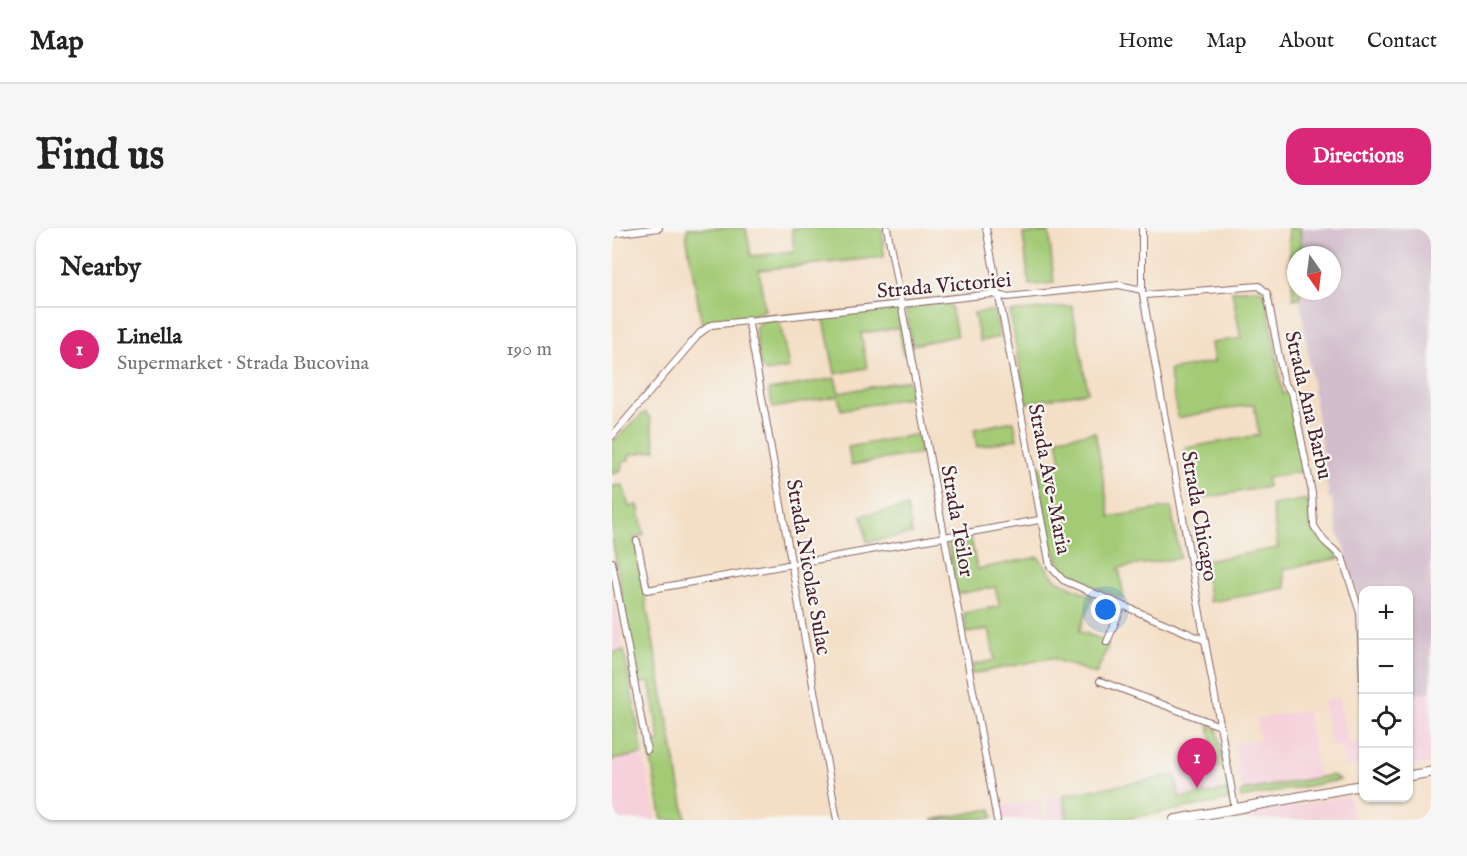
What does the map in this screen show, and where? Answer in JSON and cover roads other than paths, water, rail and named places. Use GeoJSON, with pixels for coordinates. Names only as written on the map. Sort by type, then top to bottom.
{"type":"FeatureCollection","features":[{"type":"Feature","properties":{"kind":"main road"},"geometry":{"type":"LineString","coordinates":[[1413,775],[1431,772]]}},
{"type":"Feature","properties":{"kind":"main road"},"geometry":{"type":"LineString","coordinates":[[1174,820],[1359,786]]}},
{"type":"Feature","properties":{"kind":"street"},"geometry":{"type":"LineString","coordinates":[[612,234],[659,228]]}},
{"type":"Feature","properties":{"kind":"street","name":"Strada Teilor"},"geometry":{"type":"LineString","coordinates":[[887,228],[997,820]]}},
{"type":"Feature","properties":{"kind":"street","name":"Strada Ave-Maria"},"geometry":{"type":"LineString","coordinates":[[986,228],[1039,520],[1053,572],[1063,580],[1204,640]]}},
{"type":"Feature","properties":{"kind":"street","name":"Strada Chicago"},"geometry":{"type":"LineString","coordinates":[[1142,228],[1144,292],[1235,808]]}},
{"type":"Feature","properties":{"kind":"street","name":"Strada Victoriei"},"geometry":{"type":"LineString","coordinates":[[612,436],[700,333],[711,325],[992,294],[998,296],[1119,285],[1144,292],[1259,286]]}},
{"type":"Feature","properties":{"kind":"street","name":"Strada Ana Barbu"},"geometry":{"type":"LineString","coordinates":[[1259,286],[1267,293],[1284,383],[1292,393],[1312,493],[1314,526],[1324,541],[1342,557],[1360,613],[1364,694]]}},
{"type":"Feature","properties":{"kind":"street","name":"Strada Nicolae Sulac"},"geometry":{"type":"LineString","coordinates":[[748,320],[837,820]]}},
{"type":"Feature","properties":{"kind":"street"},"geometry":{"type":"LineString","coordinates":[[638,541],[647,590],[944,535],[1039,520]]}},
{"type":"Feature","properties":{"kind":"street"},"geometry":{"type":"LineString","coordinates":[[612,562],[647,750]]}},
{"type":"Feature","properties":{"kind":"street"},"geometry":{"type":"LineString","coordinates":[[1107,642],[1122,606]]}},
{"type":"Feature","properties":{"kind":"street"},"geometry":{"type":"LineString","coordinates":[[1189,634],[1195,633],[1202,624]]}},
{"type":"Feature","properties":{"kind":"street"},"geometry":{"type":"LineString","coordinates":[[1100,681],[1220,726]]}},
{"type":"Feature","properties":{"kind":"place","name":"Linella"},"geometry":{"type":"Point","coordinates":[1197,788]}}]}
